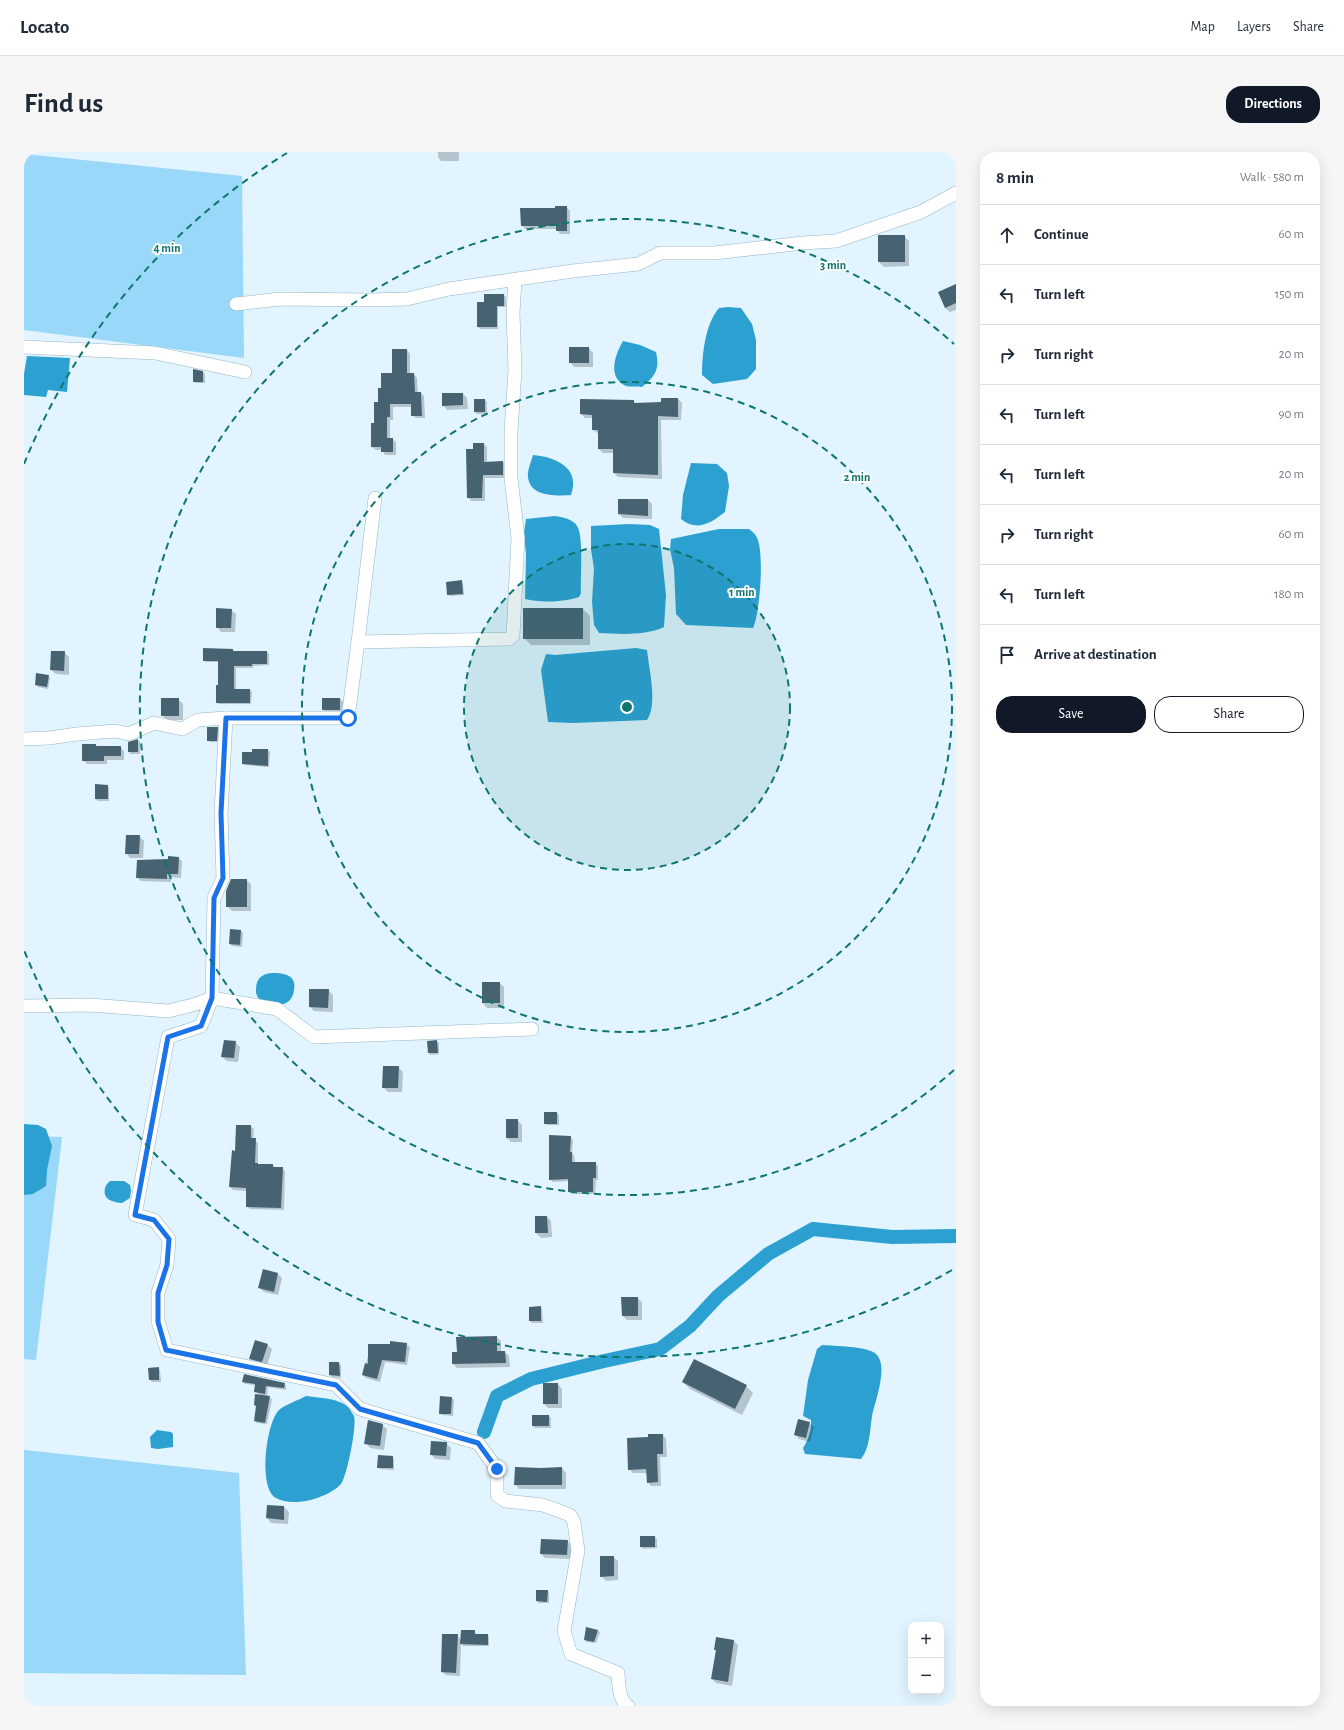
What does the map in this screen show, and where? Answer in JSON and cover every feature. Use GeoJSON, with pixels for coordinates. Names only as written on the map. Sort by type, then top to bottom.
{"type":"FeatureCollection","features":[{"type":"Feature","properties":{"kind":"street"},"geometry":{"type":"LineString","coordinates":[[236,304],[280,299],[408,299],[449,288],[573,271],[638,264],[660,253],[714,253],[803,243],[836,241],[921,212],[956,192]]}},
{"type":"Feature","properties":{"kind":"street"},"geometry":{"type":"LineString","coordinates":[[358,642],[509,639],[513,636],[518,538],[511,470],[511,432],[516,370],[513,313],[515,280]]}},
{"type":"Feature","properties":{"kind":"street"},"geometry":{"type":"LineString","coordinates":[[24,347],[155,353],[245,372]]}},
{"type":"Feature","properties":{"kind":"street"},"geometry":{"type":"LineString","coordinates":[[24,739],[115,731],[129,734],[154,723],[182,729],[198,720],[226,718],[348,718],[375,498]]}},
{"type":"Feature","properties":{"kind":"street"},"geometry":{"type":"LineString","coordinates":[[226,718],[221,813],[223,878],[214,898],[212,998],[201,1026],[168,1037],[135,1215],[154,1220],[169,1239],[167,1265],[158,1293],[158,1322],[166,1350],[336,1385],[360,1409],[478,1443],[497,1469],[497,1495],[505,1501],[548,1507],[570,1515],[574,1522],[578,1551],[564,1631],[571,1654],[618,1673],[619,1691],[624,1703],[628,1706]]}},
{"type":"Feature","properties":{"kind":"street"},"geometry":{"type":"LineString","coordinates":[[24,1006],[90,1005],[168,1011],[193,1005],[212,998],[277,1009],[314,1037],[532,1029]]}},
{"type":"Feature","properties":{"kind":"shaded area"},"geometry":{"type":"Polygon","coordinates":[[[24,154],[242,176],[244,358],[24,330],[24,154]]]}},
{"type":"Feature","properties":{"kind":"shaded area"},"geometry":{"type":"Polygon","coordinates":[[[719,308],[741,308],[752,324],[756,340],[756,369],[747,379],[713,384],[702,375],[705,340],[710,322],[714,315],[719,308]]]}},
{"type":"Feature","properties":{"kind":"shaded area"},"geometry":{"type":"Polygon","coordinates":[[[623,341],[640,345],[656,352],[657,368],[653,376],[642,387],[626,386],[616,377],[614,365],[615,359],[623,341]]]}},
{"type":"Feature","properties":{"kind":"shaded area"},"geometry":{"type":"Polygon","coordinates":[[[27,356],[70,358],[67,392],[48,390],[46,397],[24,395],[24,374],[27,356]]]}},
{"type":"Feature","properties":{"kind":"shaded area"},"geometry":{"type":"Polygon","coordinates":[[[533,455],[558,461],[569,471],[573,478],[571,495],[545,494],[533,488],[530,484],[528,475],[533,455]]]}},
{"type":"Feature","properties":{"kind":"shaded area"},"geometry":{"type":"Polygon","coordinates":[[[691,463],[717,464],[727,473],[729,486],[725,512],[714,520],[698,525],[687,523],[681,519],[683,495],[691,463]]]}},
{"type":"Feature","properties":{"kind":"shaded area"},"geometry":{"type":"Polygon","coordinates":[[[555,516],[570,520],[577,526],[579,531],[581,548],[581,593],[579,597],[560,601],[538,601],[525,599],[526,554],[524,533],[526,519],[555,516]]]}},
{"type":"Feature","properties":{"kind":"shaded area"},"geometry":{"type":"Polygon","coordinates":[[[629,524],[650,525],[659,529],[666,595],[664,627],[649,632],[640,633],[599,633],[594,625],[592,602],[594,569],[591,549],[591,526],[629,524]]]}},
{"type":"Feature","properties":{"kind":"shaded area"},"geometry":{"type":"Polygon","coordinates":[[[719,529],[749,529],[754,533],[759,543],[761,567],[760,582],[758,610],[753,628],[686,625],[676,614],[674,568],[670,549],[671,539],[719,529]]]}},
{"type":"Feature","properties":{"kind":"shaded area"},"geometry":{"type":"Polygon","coordinates":[[[636,648],[647,650],[651,677],[652,705],[647,720],[574,723],[548,722],[541,670],[546,654],[555,655],[636,648]]]}},
{"type":"Feature","properties":{"kind":"shaded area"},"geometry":{"type":"Polygon","coordinates":[[[272,973],[285,974],[294,981],[294,991],[290,1000],[280,1005],[264,1002],[259,999],[257,995],[256,986],[258,980],[262,976],[272,973]]]}},
{"type":"Feature","properties":{"kind":"shaded area"},"geometry":{"type":"Polygon","coordinates":[[[24,1124],[38,1125],[46,1129],[52,1146],[47,1170],[46,1186],[33,1194],[24,1195],[24,1124]]]}},
{"type":"Feature","properties":{"kind":"shaded area"},"geometry":{"type":"Polygon","coordinates":[[[24,1136],[62,1137],[36,1360],[24,1359],[24,1136]]]}},
{"type":"Feature","properties":{"kind":"shaded area"},"geometry":{"type":"Polygon","coordinates":[[[110,1181],[124,1181],[130,1185],[130,1198],[122,1203],[114,1202],[106,1197],[105,1189],[110,1181]]]}},
{"type":"Feature","properties":{"kind":"shaded area"},"geometry":{"type":"Polygon","coordinates":[[[822,1345],[865,1349],[872,1351],[880,1359],[880,1384],[872,1416],[868,1444],[861,1459],[805,1454],[803,1448],[811,1427],[811,1420],[803,1416],[808,1380],[817,1349],[822,1345]]]}},
{"type":"Feature","properties":{"kind":"shaded area"},"geometry":{"type":"Polygon","coordinates":[[[306,1396],[335,1400],[349,1408],[355,1421],[349,1462],[341,1484],[328,1494],[301,1502],[283,1501],[276,1498],[270,1492],[267,1482],[266,1455],[268,1441],[274,1417],[279,1410],[284,1406],[306,1396]]]}},
{"type":"Feature","properties":{"kind":"shaded area"},"geometry":{"type":"Polygon","coordinates":[[[157,1430],[171,1432],[173,1434],[173,1447],[158,1449],[151,1448],[150,1437],[157,1430]]]}},
{"type":"Feature","properties":{"kind":"shaded area"},"geometry":{"type":"Polygon","coordinates":[[[24,1450],[239,1473],[246,1675],[24,1673],[24,1450]]]}},
{"type":"Feature","properties":{"kind":"building"},"geometry":{"type":"Polygon","coordinates":[[[555,206],[567,206],[567,231],[556,231],[556,226],[521,226],[520,208],[555,208],[555,206]]]}},
{"type":"Feature","properties":{"kind":"building"},"geometry":{"type":"Polygon","coordinates":[[[878,235],[905,235],[905,262],[878,262],[878,235]]]}},
{"type":"Feature","properties":{"kind":"building"},"geometry":{"type":"Polygon","coordinates":[[[956,284],[956,303],[945,308],[938,292],[956,284]]]}},
{"type":"Feature","properties":{"kind":"building"},"geometry":{"type":"Polygon","coordinates":[[[484,294],[504,294],[504,306],[497,306],[497,327],[477,327],[477,302],[484,302],[484,294]]]}},
{"type":"Feature","properties":{"kind":"building"},"geometry":{"type":"Polygon","coordinates":[[[569,347],[589,347],[589,363],[569,363],[569,347]]]}},
{"type":"Feature","properties":{"kind":"building"},"geometry":{"type":"Polygon","coordinates":[[[392,349],[407,349],[407,373],[414,373],[415,392],[421,392],[422,416],[411,416],[411,404],[390,404],[390,417],[387,417],[387,438],[393,438],[393,452],[381,452],[381,447],[371,447],[371,423],[374,423],[374,402],[378,402],[378,388],[381,388],[381,373],[392,373],[392,349]]]}},
{"type":"Feature","properties":{"kind":"building"},"geometry":{"type":"Polygon","coordinates":[[[193,369],[203,371],[203,382],[193,382],[193,369]]]}},
{"type":"Feature","properties":{"kind":"building"},"geometry":{"type":"Polygon","coordinates":[[[442,393],[463,393],[463,405],[442,406],[442,393]]]}},
{"type":"Feature","properties":{"kind":"building"},"geometry":{"type":"Polygon","coordinates":[[[661,398],[678,398],[678,417],[658,416],[658,475],[613,473],[613,449],[598,449],[598,430],[592,430],[592,415],[580,414],[580,399],[634,400],[634,403],[661,402],[661,398]]]}},
{"type":"Feature","properties":{"kind":"building"},"geometry":{"type":"Polygon","coordinates":[[[474,399],[485,399],[485,412],[474,412],[474,399]]]}},
{"type":"Feature","properties":{"kind":"building"},"geometry":{"type":"Polygon","coordinates":[[[473,443],[484,443],[484,462],[503,461],[503,475],[483,475],[482,498],[467,498],[466,449],[473,449],[473,443]]]}},
{"type":"Feature","properties":{"kind":"building"},"geometry":{"type":"Polygon","coordinates":[[[618,499],[648,499],[648,516],[618,514],[618,499]]]}},
{"type":"Feature","properties":{"kind":"building"},"geometry":{"type":"Polygon","coordinates":[[[462,580],[463,594],[447,595],[446,582],[462,580]]]}},
{"type":"Feature","properties":{"kind":"building"},"geometry":{"type":"Polygon","coordinates":[[[216,608],[232,609],[231,628],[216,628],[216,608]]]}},
{"type":"Feature","properties":{"kind":"building"},"geometry":{"type":"Polygon","coordinates":[[[523,608],[583,608],[583,639],[523,639],[523,608]]]}},
{"type":"Feature","properties":{"kind":"building"},"geometry":{"type":"Polygon","coordinates":[[[203,648],[233,649],[233,651],[267,651],[267,664],[234,666],[234,689],[250,689],[250,703],[216,703],[218,661],[203,661],[203,648]]]}},
{"type":"Feature","properties":{"kind":"building"},"geometry":{"type":"Polygon","coordinates":[[[51,651],[65,651],[64,671],[50,670],[51,651]]]}},
{"type":"Feature","properties":{"kind":"building"},"geometry":{"type":"Polygon","coordinates":[[[36,673],[49,675],[47,687],[35,685],[36,673]]]}},
{"type":"Feature","properties":{"kind":"building"},"geometry":{"type":"Polygon","coordinates":[[[161,698],[179,698],[179,716],[161,716],[161,698]]]}},
{"type":"Feature","properties":{"kind":"building"},"geometry":{"type":"Polygon","coordinates":[[[322,698],[340,698],[340,710],[322,710],[322,698]]]}},
{"type":"Feature","properties":{"kind":"building"},"geometry":{"type":"Polygon","coordinates":[[[207,727],[218,727],[217,741],[207,741],[207,727]]]}},
{"type":"Feature","properties":{"kind":"building"},"geometry":{"type":"Polygon","coordinates":[[[138,739],[138,752],[128,752],[128,742],[138,739]]]}},
{"type":"Feature","properties":{"kind":"building"},"geometry":{"type":"Polygon","coordinates":[[[82,744],[96,744],[96,746],[121,746],[121,756],[104,756],[104,761],[82,761],[82,744]]]}},
{"type":"Feature","properties":{"kind":"building"},"geometry":{"type":"Polygon","coordinates":[[[252,749],[268,749],[268,766],[242,764],[242,752],[252,752],[252,749]]]}},
{"type":"Feature","properties":{"kind":"building"},"geometry":{"type":"Polygon","coordinates":[[[95,784],[108,785],[108,799],[95,799],[95,784]]]}},
{"type":"Feature","properties":{"kind":"building"},"geometry":{"type":"Polygon","coordinates":[[[126,835],[140,835],[139,854],[125,854],[126,835]]]}},
{"type":"Feature","properties":{"kind":"building"},"geometry":{"type":"Polygon","coordinates":[[[168,856],[179,857],[178,874],[167,874],[167,879],[136,878],[137,860],[168,859],[168,856]]]}},
{"type":"Feature","properties":{"kind":"building"},"geometry":{"type":"Polygon","coordinates":[[[231,879],[247,879],[247,907],[226,907],[226,891],[231,879]]]}},
{"type":"Feature","properties":{"kind":"building"},"geometry":{"type":"Polygon","coordinates":[[[230,929],[241,930],[240,945],[229,944],[230,929]]]}},
{"type":"Feature","properties":{"kind":"building"},"geometry":{"type":"Polygon","coordinates":[[[482,982],[500,982],[500,1003],[482,1003],[482,982]]]}},
{"type":"Feature","properties":{"kind":"building"},"geometry":{"type":"Polygon","coordinates":[[[309,989],[329,989],[328,1008],[309,1007],[309,989]]]}},
{"type":"Feature","properties":{"kind":"building"},"geometry":{"type":"Polygon","coordinates":[[[224,1040],[236,1041],[234,1058],[221,1057],[224,1040]]]}},
{"type":"Feature","properties":{"kind":"building"},"geometry":{"type":"Polygon","coordinates":[[[437,1040],[438,1053],[428,1053],[427,1041],[437,1040]]]}},
{"type":"Feature","properties":{"kind":"building"},"geometry":{"type":"Polygon","coordinates":[[[383,1066],[399,1066],[398,1088],[382,1088],[383,1066]]]}},
{"type":"Feature","properties":{"kind":"building"},"geometry":{"type":"Polygon","coordinates":[[[544,1112],[557,1112],[557,1124],[544,1124],[544,1112]]]}},
{"type":"Feature","properties":{"kind":"building"},"geometry":{"type":"Polygon","coordinates":[[[506,1119],[518,1119],[518,1138],[506,1138],[506,1119]]]}},
{"type":"Feature","properties":{"kind":"building"},"geometry":{"type":"Polygon","coordinates":[[[236,1125],[251,1125],[251,1138],[256,1138],[255,1163],[273,1164],[273,1167],[283,1167],[281,1208],[246,1207],[246,1188],[229,1187],[232,1150],[235,1151],[236,1125]]]}},
{"type":"Feature","properties":{"kind":"building"},"geometry":{"type":"Polygon","coordinates":[[[549,1135],[571,1136],[570,1152],[572,1152],[572,1162],[596,1162],[596,1178],[593,1178],[593,1192],[568,1192],[568,1179],[549,1180],[549,1135]]]}},
{"type":"Feature","properties":{"kind":"building"},"geometry":{"type":"Polygon","coordinates":[[[535,1216],[547,1216],[548,1233],[535,1233],[535,1216]]]}},
{"type":"Feature","properties":{"kind":"building"},"geometry":{"type":"Polygon","coordinates":[[[263,1269],[278,1273],[274,1292],[258,1288],[263,1269]]]}},
{"type":"Feature","properties":{"kind":"building"},"geometry":{"type":"Polygon","coordinates":[[[621,1297],[638,1297],[638,1316],[622,1316],[621,1297]]]}},
{"type":"Feature","properties":{"kind":"building"},"geometry":{"type":"Polygon","coordinates":[[[541,1306],[541,1321],[529,1321],[529,1307],[541,1306]]]}},
{"type":"Feature","properties":{"kind":"building"},"geometry":{"type":"Polygon","coordinates":[[[497,1336],[497,1351],[505,1351],[506,1363],[452,1364],[452,1352],[457,1352],[456,1337],[497,1336]]]}},
{"type":"Feature","properties":{"kind":"building"},"geometry":{"type":"Polygon","coordinates":[[[255,1340],[268,1344],[262,1362],[249,1359],[255,1340]]]}},
{"type":"Feature","properties":{"kind":"building"},"geometry":{"type":"Polygon","coordinates":[[[390,1341],[407,1343],[405,1362],[382,1360],[377,1379],[362,1375],[365,1363],[368,1364],[368,1344],[390,1344],[390,1341]]]}},
{"type":"Feature","properties":{"kind":"building"},"geometry":{"type":"Polygon","coordinates":[[[694,1359],[747,1385],[735,1409],[682,1382],[694,1359]]]}},
{"type":"Feature","properties":{"kind":"building"},"geometry":{"type":"Polygon","coordinates":[[[329,1362],[339,1362],[340,1376],[329,1375],[329,1362]]]}},
{"type":"Feature","properties":{"kind":"building"},"geometry":{"type":"Polygon","coordinates":[[[159,1367],[159,1380],[149,1380],[148,1368],[159,1367]]]}},
{"type":"Feature","properties":{"kind":"building"},"geometry":{"type":"Polygon","coordinates":[[[244,1374],[285,1383],[284,1388],[266,1386],[265,1394],[254,1392],[255,1384],[242,1382],[244,1374]]]}},
{"type":"Feature","properties":{"kind":"building"},"geometry":{"type":"Polygon","coordinates":[[[543,1383],[558,1383],[558,1404],[543,1404],[543,1383]]]}},
{"type":"Feature","properties":{"kind":"building"},"geometry":{"type":"Polygon","coordinates":[[[255,1394],[270,1396],[265,1423],[254,1421],[256,1406],[254,1405],[255,1394]]]}},
{"type":"Feature","properties":{"kind":"building"},"geometry":{"type":"Polygon","coordinates":[[[440,1396],[452,1397],[451,1414],[439,1414],[440,1396]]]}},
{"type":"Feature","properties":{"kind":"building"},"geometry":{"type":"Polygon","coordinates":[[[532,1415],[549,1415],[549,1426],[532,1426],[532,1415]]]}},
{"type":"Feature","properties":{"kind":"building"},"geometry":{"type":"Polygon","coordinates":[[[798,1419],[810,1422],[806,1438],[794,1435],[798,1419]]]}},
{"type":"Feature","properties":{"kind":"building"},"geometry":{"type":"Polygon","coordinates":[[[368,1420],[383,1424],[380,1446],[364,1444],[368,1420]]]}},
{"type":"Feature","properties":{"kind":"building"},"geometry":{"type":"Polygon","coordinates":[[[648,1434],[663,1434],[663,1454],[657,1454],[658,1482],[647,1483],[646,1469],[628,1470],[627,1438],[648,1437],[648,1434]]]}},
{"type":"Feature","properties":{"kind":"building"},"geometry":{"type":"Polygon","coordinates":[[[431,1441],[447,1442],[446,1456],[430,1455],[431,1441]]]}},
{"type":"Feature","properties":{"kind":"building"},"geometry":{"type":"Polygon","coordinates":[[[378,1455],[393,1456],[393,1468],[377,1468],[378,1455]]]}},
{"type":"Feature","properties":{"kind":"building"},"geometry":{"type":"Polygon","coordinates":[[[515,1467],[562,1467],[562,1485],[514,1485],[515,1467]]]}},
{"type":"Feature","properties":{"kind":"building"},"geometry":{"type":"Polygon","coordinates":[[[267,1505],[284,1506],[284,1520],[266,1518],[267,1505]]]}},
{"type":"Feature","properties":{"kind":"building"},"geometry":{"type":"Polygon","coordinates":[[[640,1536],[655,1536],[655,1547],[640,1547],[640,1536]]]}},
{"type":"Feature","properties":{"kind":"building"},"geometry":{"type":"Polygon","coordinates":[[[541,1539],[568,1540],[567,1555],[540,1554],[541,1539]]]}},
{"type":"Feature","properties":{"kind":"building"},"geometry":{"type":"Polygon","coordinates":[[[600,1556],[614,1556],[614,1576],[600,1577],[600,1556]]]}},
{"type":"Feature","properties":{"kind":"building"},"geometry":{"type":"Polygon","coordinates":[[[536,1590],[548,1590],[547,1602],[536,1601],[536,1590]]]}},
{"type":"Feature","properties":{"kind":"building"},"geometry":{"type":"Polygon","coordinates":[[[586,1627],[598,1630],[594,1642],[584,1640],[586,1627]]]}},
{"type":"Feature","properties":{"kind":"building"},"geometry":{"type":"Polygon","coordinates":[[[461,1630],[475,1630],[475,1634],[488,1634],[488,1645],[460,1644],[461,1630]]]}},
{"type":"Feature","properties":{"kind":"building"},"geometry":{"type":"Polygon","coordinates":[[[442,1634],[458,1634],[456,1673],[441,1672],[442,1634]]]}},
{"type":"Feature","properties":{"kind":"building"},"geometry":{"type":"Polygon","coordinates":[[[716,1637],[734,1640],[728,1682],[711,1679],[716,1650],[714,1650],[716,1637]]]}},
{"type":"Feature","properties":{"kind":"waterway"},"geometry":{"type":"LineString","coordinates":[[484,1432],[497,1396],[531,1379],[660,1349],[690,1326],[718,1296],[768,1254],[813,1229],[892,1237],[956,1236]]}},
{"type":"Feature","properties":{"kind":"route"},"geometry":{"type":"LineString","coordinates":[[348,718],[226,718],[221,813],[223,878],[214,898],[212,998],[201,1026],[168,1037],[135,1215],[154,1220],[169,1239],[167,1265],[158,1293],[158,1322],[166,1350],[336,1385],[360,1409],[478,1443],[497,1469]]}}]}
